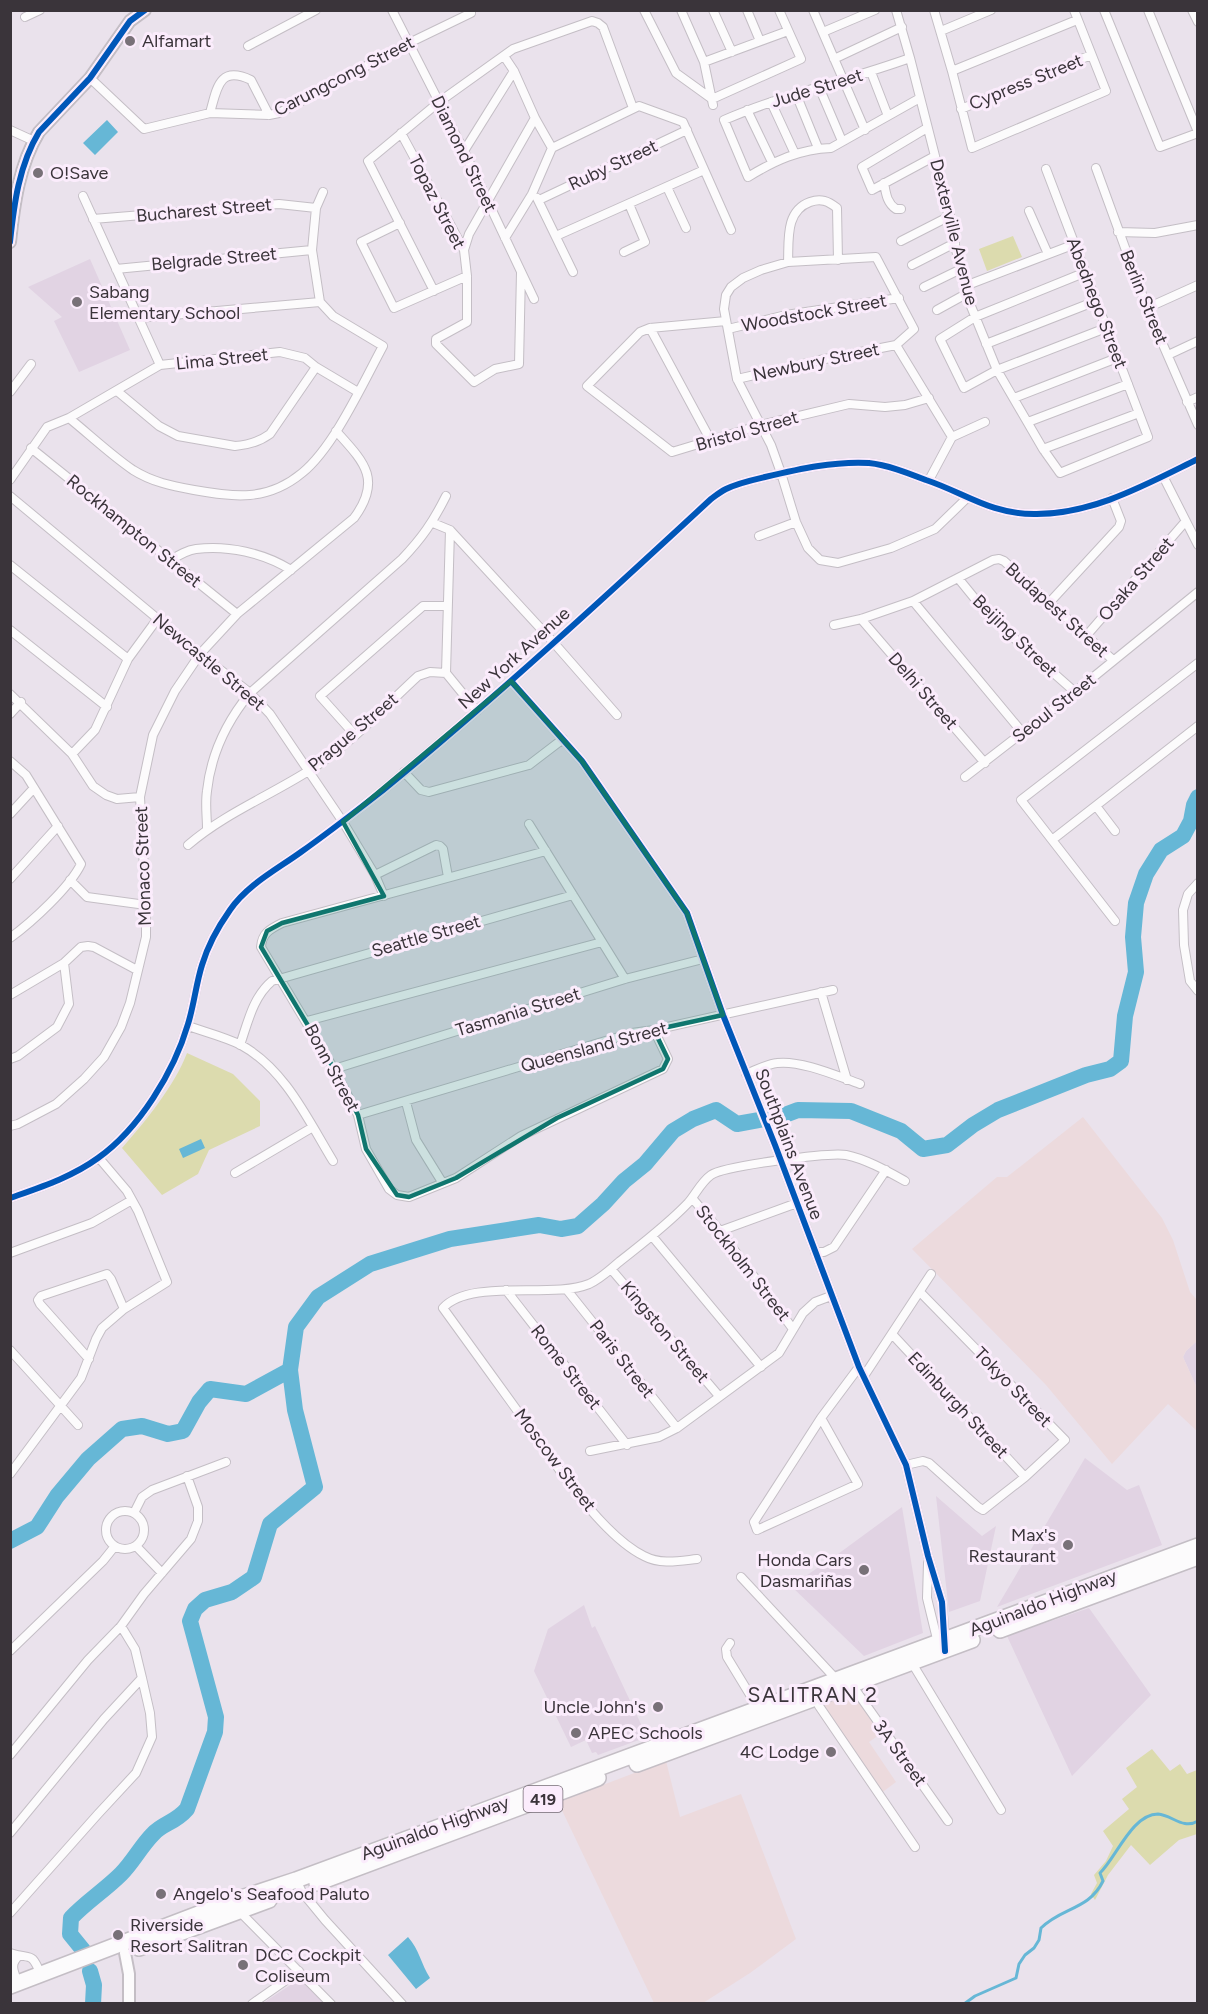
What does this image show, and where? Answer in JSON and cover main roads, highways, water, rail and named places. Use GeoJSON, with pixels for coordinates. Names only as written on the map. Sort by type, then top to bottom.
{"type":"FeatureCollection","features":[{"type":"Feature","properties":{"kind":"highway","name":"Aguinaldo Highway"},"geometry":{"type":"LineString","coordinates":[[10,1996],[75,1967],[237,1906],[852,1685],[942,1644],[1197,1546]]}},
{"type":"Feature","properties":{"kind":"highway","name":"Aguinaldo Highway"},"geometry":{"type":"LineString","coordinates":[[942,1644],[1197,1557]]}},
{"type":"Feature","properties":{"kind":"highway","name":"Aguinaldo Highway"},"geometry":{"type":"LineString","coordinates":[[298,1884],[836,1679],[911,1657]]}},
{"type":"Feature","properties":{"kind":"highway","name":"Aguinaldo Highway"},"geometry":{"type":"LineString","coordinates":[[101,1957],[125,1953],[237,1906]]}},
{"type":"Feature","properties":{"kind":"highway","name":"Aguinaldo Highway"},"geometry":{"type":"LineString","coordinates":[[14,1984],[75,1967]]}},
{"type":"Feature","properties":{"kind":"main road"},"geometry":{"type":"LineString","coordinates":[[10,242],[13,208],[25,162],[34,141],[39,132],[90,78],[137,14],[124,10]]}},
{"type":"Feature","properties":{"kind":"main road"},"geometry":{"type":"LineString","coordinates":[[125,1953],[129,1974],[129,2004]]}},
{"type":"Feature","properties":{"kind":"water"},"geometry":{"type":"Polygon","coordinates":[[[107,120],[118,132],[95,155],[83,143],[107,120]]]}},
{"type":"Feature","properties":{"kind":"water"},"geometry":{"type":"Polygon","coordinates":[[[201,1139],[205,1148],[183,1158],[179,1149],[201,1139]]]}},
{"type":"Feature","properties":{"kind":"water"},"geometry":{"type":"Polygon","coordinates":[[[408,1937],[415,1946],[430,1978],[416,1989],[388,1955],[408,1937]]]}},
{"type":"Feature","properties":{"kind":"waterway"},"geometry":{"type":"LineString","coordinates":[[83,1950],[70,1934],[71,1918],[121,1874],[157,1830],[187,1809],[215,1732],[216,1717],[190,1621],[195,1609],[205,1600],[232,1592],[254,1577],[270,1524],[315,1487],[295,1410],[290,1370],[296,1327],[318,1297],[370,1264],[450,1239],[539,1225],[561,1229],[578,1226],[645,1164],[673,1131],[693,1119],[716,1110],[737,1124],[782,1116],[798,1110],[851,1111],[901,1131],[923,1149],[947,1145],[998,1110],[1086,1075],[1110,1069],[1121,1061],[1125,1016],[1136,972],[1133,937],[1136,903],[1146,874],[1161,850],[1183,836],[1191,821],[1198,797]]}},
{"type":"Feature","properties":{"kind":"waterway"},"geometry":{"type":"LineString","coordinates":[[10,1541],[37,1527],[57,1496],[88,1459],[122,1429],[142,1426],[168,1434],[183,1431],[199,1402],[210,1389],[246,1394],[290,1370]]}},
{"type":"Feature","properties":{"kind":"waterway"},"geometry":{"type":"LineString","coordinates":[[964,2004],[975,1996],[1016,1978],[1019,1964],[1039,1940],[1041,1928],[1090,1898],[1103,1881],[1100,1873],[1140,1821],[1158,1814],[1187,1824],[1198,1821]]}},
{"type":"Feature","properties":{"kind":"waterway"},"geometry":{"type":"LineString","coordinates":[[90,1971],[94,1985],[93,2004]]}},
{"type":"Feature","properties":{"kind":"place","name":"Alfamart"},"geometry":{"type":"Point","coordinates":[130,41]}},
{"type":"Feature","properties":{"kind":"place","name":"O!Save"},"geometry":{"type":"Point","coordinates":[38,173]}},
{"type":"Feature","properties":{"kind":"place","name":"Sabang Elementary School"},"geometry":{"type":"Point","coordinates":[77,302]}},
{"type":"Feature","properties":{"kind":"place","name":"Max's Restaurant"},"geometry":{"type":"Point","coordinates":[1068,1545]}},
{"type":"Feature","properties":{"kind":"place","name":"Honda Cars Dasmariñas"},"geometry":{"type":"Point","coordinates":[864,1570]}},
{"type":"Feature","properties":{"kind":"place","name":"Uncle John's"},"geometry":{"type":"Point","coordinates":[658,1707]}},
{"type":"Feature","properties":{"kind":"place","name":"APEC Schools"},"geometry":{"type":"Point","coordinates":[576,1733]}},
{"type":"Feature","properties":{"kind":"place","name":"4C Lodge"},"geometry":{"type":"Point","coordinates":[831,1752]}},
{"type":"Feature","properties":{"kind":"place","name":"Angelo's Seafood Paluto"},"geometry":{"type":"Point","coordinates":[161,1894]}},
{"type":"Feature","properties":{"kind":"place","name":"Riverside Resort Salitran"},"geometry":{"type":"Point","coordinates":[118,1935]}},
{"type":"Feature","properties":{"kind":"place","name":"DCC Cockpit Coliseum"},"geometry":{"type":"Point","coordinates":[243,1965]}},
{"type":"Feature","properties":{"kind":"district","name":"SALITRAN 2"},"geometry":{"type":"Point","coordinates":[813,1694]}}]}
